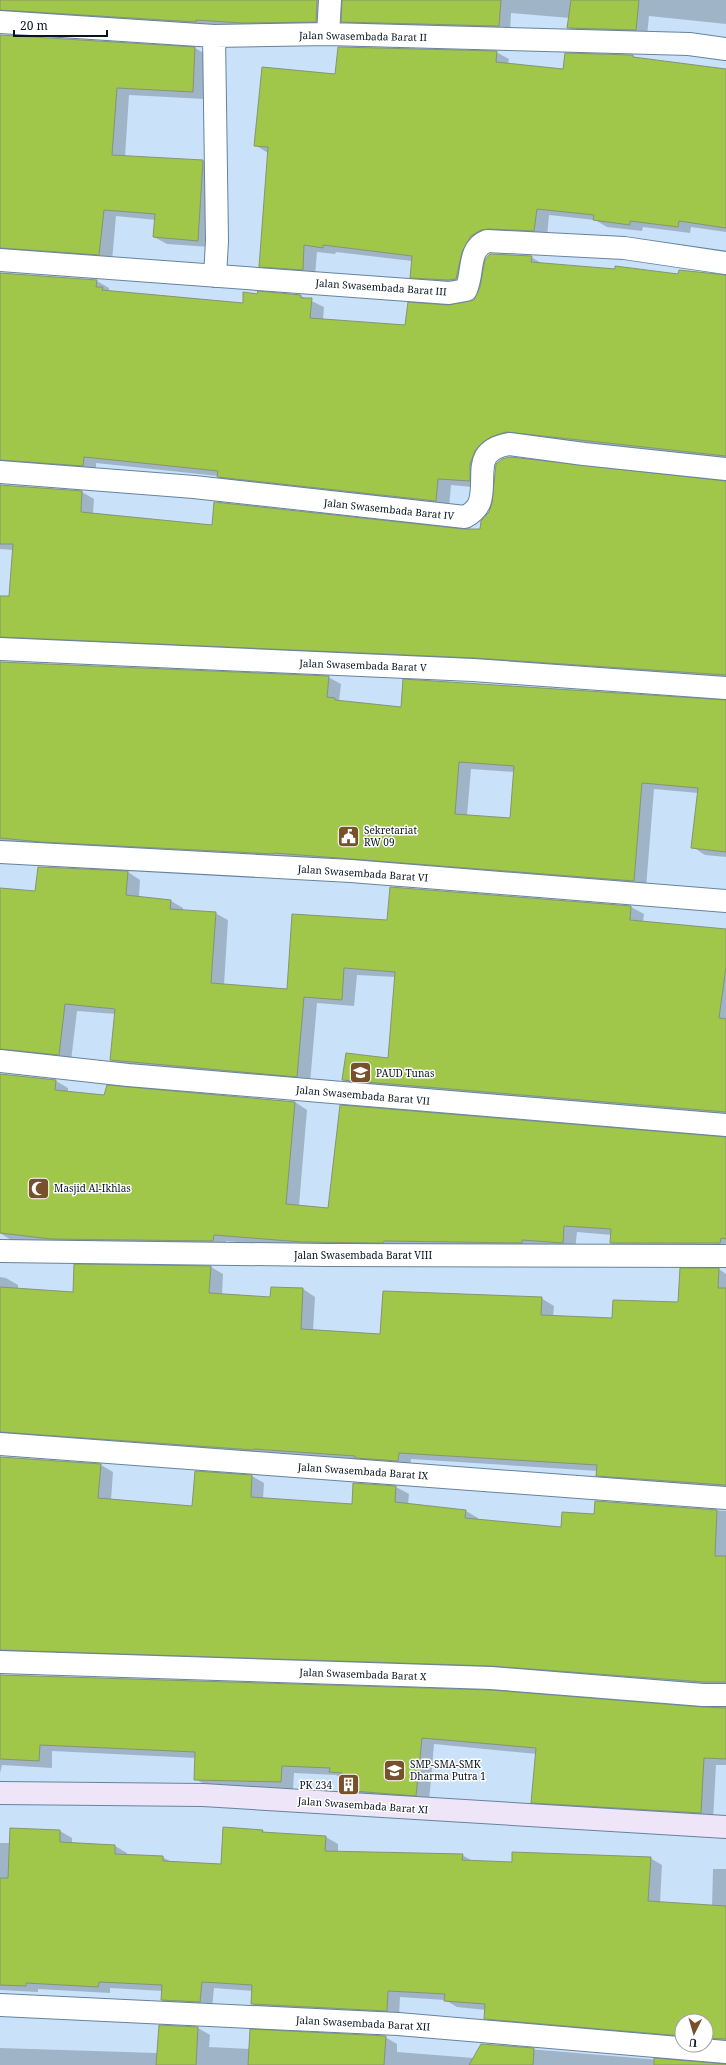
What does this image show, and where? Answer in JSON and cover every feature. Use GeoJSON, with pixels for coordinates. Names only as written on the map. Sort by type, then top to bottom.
{"type":"FeatureCollection","features":[{"type":"Feature","properties":{"kind":"street"},"geometry":{"type":"LineString","coordinates":[[328,34],[330,0]]}},
{"type":"Feature","properties":{"kind":"street","name":"Jalan Swasembada Barat II"},"geometry":{"type":"LineString","coordinates":[[0,22],[214,36],[328,34],[689,44],[726,49]]}},
{"type":"Feature","properties":{"kind":"street"},"geometry":{"type":"LineString","coordinates":[[214,36],[217,226],[215,276]]}},
{"type":"Feature","properties":{"kind":"street","name":"Jalan Swasembada Barat III"},"geometry":{"type":"LineString","coordinates":[[0,260],[458,292],[466,290],[471,280],[473,258],[476,248],[487,241],[624,248],[726,263]]}},
{"type":"Feature","properties":{"kind":"street","name":"Jalan Swasembada Barat IV"},"geometry":{"type":"LineString","coordinates":[[0,472],[194,488],[465,517],[472,513],[480,502],[483,461],[490,451],[499,446],[509,444],[584,454],[726,469]]}},
{"type":"Feature","properties":{"kind":"street","name":"Jalan Swasembada Barat V"},"geometry":{"type":"LineString","coordinates":[[0,649],[473,670],[726,688]]}},
{"type":"Feature","properties":{"kind":"street","name":"Jalan Swasembada Barat VI"},"geometry":{"type":"LineString","coordinates":[[0,852],[351,871],[726,901]]}},
{"type":"Feature","properties":{"kind":"street","name":"Jalan Swasembada Barat VII"},"geometry":{"type":"LineString","coordinates":[[0,1061],[159,1078],[726,1125]]}},
{"type":"Feature","properties":{"kind":"street","name":"Jalan Swasembada Barat VIII"},"geometry":{"type":"LineString","coordinates":[[0,1251],[327,1255],[726,1256]]}},
{"type":"Feature","properties":{"kind":"street","name":"Jalan Swasembada Barat IX"},"geometry":{"type":"LineString","coordinates":[[0,1444],[726,1498]]}},
{"type":"Feature","properties":{"kind":"street","name":"Jalan Swasembada Barat X"},"geometry":{"type":"LineString","coordinates":[[0,1662],[491,1678],[703,1695],[726,1695]]}},
{"type":"Feature","properties":{"kind":"street","name":"Jalan Swasembada Barat XI"},"geometry":{"type":"LineString","coordinates":[[0,1793],[203,1795],[726,1827]]}},
{"type":"Feature","properties":{"kind":"street","name":"Jalan Swasembada Barat XII"},"geometry":{"type":"LineString","coordinates":[[0,2005],[398,2024],[726,2052]]}},
{"type":"Feature","properties":{"kind":"building"},"geometry":{"type":"Polygon","coordinates":[[[0,0],[317,0],[316,22],[242,23],[196,20],[196,22],[0,10],[0,0]]]}},
{"type":"Feature","properties":{"kind":"building"},"geometry":{"type":"Polygon","coordinates":[[[342,0],[501,0],[499,26],[341,22],[342,0]]]}},
{"type":"Feature","properties":{"kind":"building"},"geometry":{"type":"Polygon","coordinates":[[[571,0],[639,0],[636,30],[567,28],[571,0]]]}},
{"type":"Feature","properties":{"kind":"building"},"geometry":{"type":"Polygon","coordinates":[[[0,35],[195,47],[193,92],[117,88],[112,155],[203,160],[198,241],[153,237],[155,214],[104,210],[99,255],[0,248],[0,35]]]}},
{"type":"Feature","properties":{"kind":"building"},"geometry":{"type":"Polygon","coordinates":[[[338,47],[497,51],[496,62],[563,69],[565,53],[633,55],[633,57],[726,69],[726,228],[679,221],[678,227],[630,221],[630,225],[593,220],[594,215],[537,209],[534,231],[488,229],[481,230],[471,236],[462,252],[456,279],[410,278],[412,256],[323,245],[323,248],[304,245],[303,270],[259,267],[268,147],[254,146],[262,67],[335,74],[338,47]]]}},
{"type":"Feature","properties":{"kind":"building"},"geometry":{"type":"Polygon","coordinates":[[[490,254],[532,256],[531,262],[615,269],[615,266],[678,274],[679,270],[726,275],[726,456],[506,432],[491,437],[483,442],[475,451],[470,464],[470,481],[438,479],[436,501],[217,477],[218,471],[84,457],[83,466],[0,460],[0,273],[97,280],[96,287],[103,287],[102,290],[243,303],[243,292],[257,294],[258,291],[301,295],[301,298],[312,298],[310,318],[405,325],[408,302],[448,305],[474,300],[480,287],[485,260],[490,254]]]}},
{"type":"Feature","properties":{"kind":"building"},"geometry":{"type":"Polygon","coordinates":[[[510,457],[726,481],[726,675],[474,658],[0,637],[0,596],[9,596],[13,544],[0,544],[0,485],[82,491],[81,512],[212,525],[214,502],[464,529],[480,529],[481,521],[489,512],[492,503],[496,464],[502,459],[510,457]]]}},
{"type":"Feature","properties":{"kind":"building"},"geometry":{"type":"Polygon","coordinates":[[[0,662],[329,676],[327,697],[335,698],[335,700],[401,707],[403,679],[726,700],[726,852],[691,848],[698,788],[642,783],[634,881],[274,853],[41,842],[0,838],[0,662]],[[459,762],[455,814],[510,818],[514,766],[459,762]]]}},
{"type":"Feature","properties":{"kind":"building"},"geometry":{"type":"Polygon","coordinates":[[[38,867],[128,871],[126,895],[171,900],[170,909],[216,912],[211,983],[287,989],[292,914],[387,920],[390,887],[631,906],[630,920],[726,929],[726,967],[719,1018],[726,1019],[726,1112],[342,1080],[346,1053],[388,1058],[395,972],[344,968],[342,1000],[304,997],[297,1077],[110,1060],[115,1009],[65,1004],[59,1055],[0,1049],[0,888],[35,891],[38,867]]]}},
{"type":"Feature","properties":{"kind":"building"},"geometry":{"type":"Polygon","coordinates":[[[0,1074],[56,1080],[55,1090],[104,1095],[107,1085],[295,1102],[286,1204],[328,1208],[340,1105],[726,1137],[726,1239],[721,1238],[720,1243],[610,1243],[611,1229],[564,1226],[563,1243],[522,1240],[522,1243],[384,1241],[383,1243],[302,1242],[214,1235],[213,1241],[51,1239],[0,1233],[0,1074]]]}},
{"type":"Feature","properties":{"kind":"building"},"geometry":{"type":"Polygon","coordinates":[[[74,1264],[211,1266],[209,1293],[270,1297],[271,1287],[303,1288],[301,1329],[380,1334],[383,1291],[542,1297],[541,1315],[612,1318],[613,1300],[678,1302],[680,1268],[719,1268],[718,1288],[726,1288],[726,1485],[596,1476],[597,1465],[399,1453],[398,1461],[355,1458],[355,1456],[0,1432],[0,1287],[73,1292],[74,1264]]]}},
{"type":"Feature","properties":{"kind":"building"},"geometry":{"type":"Polygon","coordinates":[[[0,1457],[101,1464],[98,1498],[192,1506],[195,1471],[252,1475],[251,1497],[352,1504],[353,1483],[396,1486],[395,1502],[466,1510],[465,1518],[561,1527],[562,1512],[594,1514],[595,1501],[717,1510],[715,1556],[726,1556],[726,1682],[704,1682],[491,1666],[0,1650],[0,1457]]]}},
{"type":"Feature","properties":{"kind":"building"},"geometry":{"type":"Polygon","coordinates":[[[0,1675],[490,1690],[726,1708],[726,1759],[704,1758],[701,1813],[531,1803],[536,1748],[422,1738],[416,1796],[340,1790],[342,1773],[329,1772],[330,1768],[282,1766],[281,1782],[194,1780],[195,1752],[40,1745],[39,1761],[0,1759],[0,1675]]]}},
{"type":"Feature","properties":{"kind":"building"},"geometry":{"type":"Polygon","coordinates":[[[223,1827],[263,1830],[262,1832],[326,1836],[325,1851],[463,1854],[462,1860],[512,1862],[512,1852],[651,1857],[648,1901],[726,1906],[726,2039],[714,2038],[714,2013],[674,2013],[674,2035],[484,2019],[485,2004],[444,2001],[445,1994],[388,1991],[387,2011],[251,2004],[252,1985],[202,1982],[200,2002],[161,2000],[162,1985],[99,1982],[98,1987],[26,1983],[26,1986],[0,1985],[0,1878],[8,1878],[10,1828],[60,1830],[60,1842],[115,1845],[115,1854],[163,1856],[163,1861],[221,1864],[223,1827]]]}},
{"type":"Feature","properties":{"kind":"building"},"geometry":{"type":"Polygon","coordinates":[[[159,2025],[198,2027],[196,2065],[156,2065],[159,2025]]]}},
{"type":"Feature","properties":{"kind":"building"},"geometry":{"type":"Polygon","coordinates":[[[250,2029],[386,2036],[384,2065],[248,2065],[250,2029]]]}},
{"type":"Feature","properties":{"kind":"building"},"geometry":{"type":"Polygon","coordinates":[[[481,2044],[534,2048],[533,2065],[469,2065],[481,2044]]]}},
{"type":"Feature","properties":{"kind":"building"},"geometry":{"type":"Polygon","coordinates":[[[654,2058],[726,2064],[726,2065],[654,2065],[654,2058]]]}},
{"type":"Feature","properties":{"kind":"place","name":"Sekretariat RW 09"},"geometry":{"type":"Point","coordinates":[348,836]}},
{"type":"Feature","properties":{"kind":"place","name":"PAUD Tunas"},"geometry":{"type":"Point","coordinates":[361,1073]}},
{"type":"Feature","properties":{"kind":"place","name":"Masjid Al-Ikhlas"},"geometry":{"type":"Point","coordinates":[39,1188]}},
{"type":"Feature","properties":{"kind":"place","name":"SMP-SMA-SMK Dharma Putra 1"},"geometry":{"type":"Point","coordinates":[394,1770]}},
{"type":"Feature","properties":{"kind":"place","name":"PK 234"},"geometry":{"type":"Point","coordinates":[348,1785]}}]}
